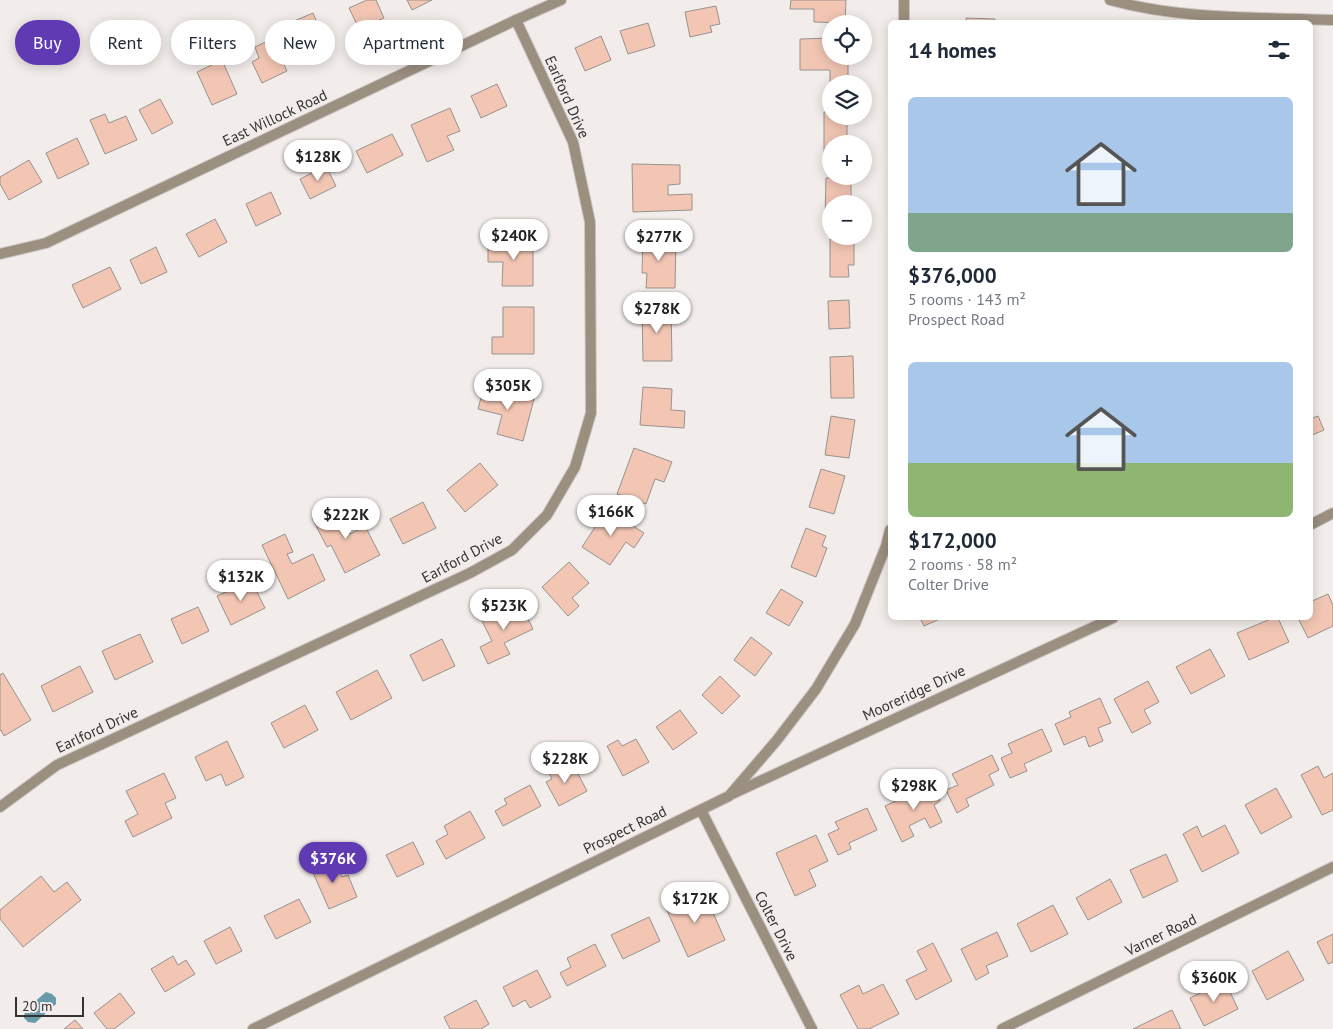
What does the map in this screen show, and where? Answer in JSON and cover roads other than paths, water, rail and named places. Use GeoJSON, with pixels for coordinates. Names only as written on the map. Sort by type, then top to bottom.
{"type":"FeatureCollection","features":[{"type":"Feature","properties":{"kind":"street","name":"East Willock Road"},"geometry":{"type":"LineString","coordinates":[[0,254],[46,243],[561,0]]}},
{"type":"Feature","properties":{"kind":"street"},"geometry":{"type":"LineString","coordinates":[[904,0],[904,20]]}},
{"type":"Feature","properties":{"kind":"street"},"geometry":{"type":"LineString","coordinates":[[1110,0],[1129,5],[1203,16],[1333,20]]}},
{"type":"Feature","properties":{"kind":"street","name":"Earlford Drive"},"geometry":{"type":"LineString","coordinates":[[0,807],[57,765],[470,573],[512,550],[548,515],[575,467],[591,414],[590,222],[573,142],[516,20]]}},
{"type":"Feature","properties":{"kind":"street"},"geometry":{"type":"LineString","coordinates":[[1313,523],[1333,513]]}},
{"type":"Feature","properties":{"kind":"street","name":"Prospect Road"},"geometry":{"type":"LineString","coordinates":[[253,1029],[729,796],[777,740],[816,689],[855,624],[888,538]]}},
{"type":"Feature","properties":{"kind":"street","name":"Mooreridge Drive"},"geometry":{"type":"LineString","coordinates":[[729,796],[1109,620]]}},
{"type":"Feature","properties":{"kind":"street","name":"Colter Drive"},"geometry":{"type":"LineString","coordinates":[[701,810],[812,1029]]}},
{"type":"Feature","properties":{"kind":"street","name":"Varner Road"},"geometry":{"type":"LineString","coordinates":[[1002,1029],[1333,867]]}},
{"type":"Feature","properties":{"kind":"water"},"geometry":{"type":"Polygon","coordinates":[[[46,992],[56,998],[56,1004],[35,1023],[28,1022],[24,1018],[25,1010],[46,992]]]}}]}
